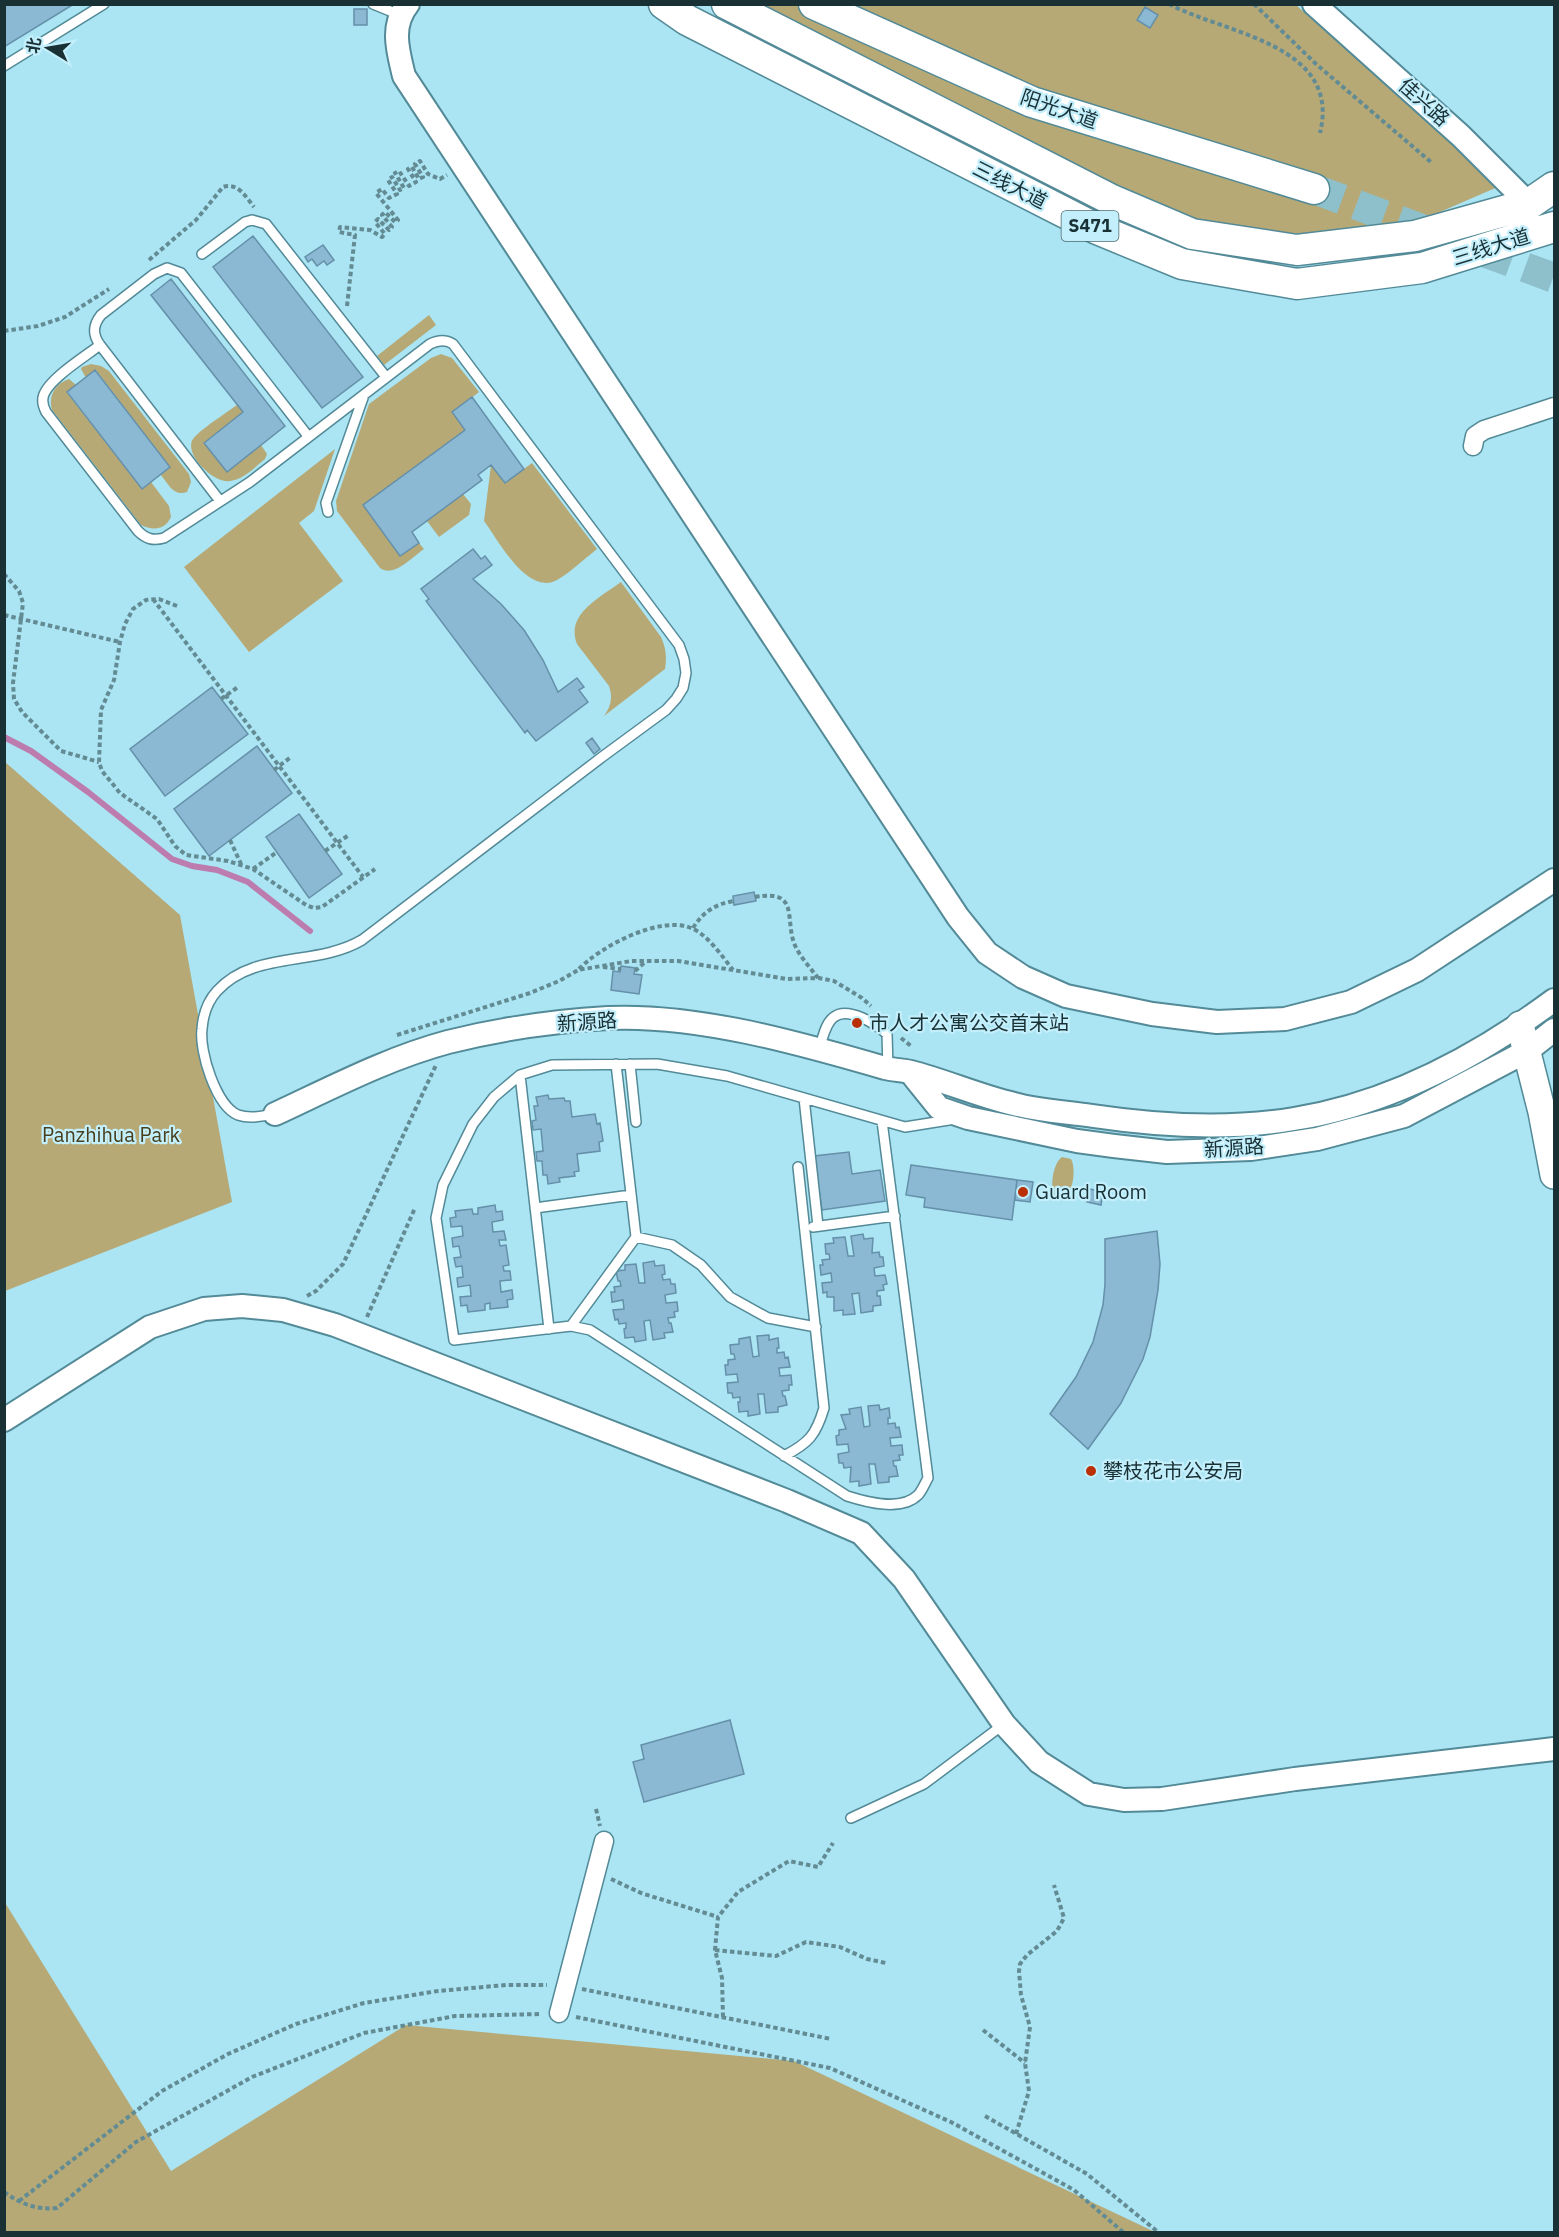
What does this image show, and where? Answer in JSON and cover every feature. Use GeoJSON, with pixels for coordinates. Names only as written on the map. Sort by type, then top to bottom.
{"type":"FeatureCollection","features":[{"type":"Feature","properties":{"kind":"main road","name":"三线大道"},"geometry":{"type":"LineString","coordinates":[[664,4],[687,20],[1097,229],[1182,264],[1297,284],[1422,268],[1553,230]]}},
{"type":"Feature","properties":{"kind":"main road","name":"三线大道"},"geometry":{"type":"LineString","coordinates":[[727,4],[1112,200],[1192,234],[1297,250],[1415,236],[1548,192]]}},
{"type":"Feature","properties":{"kind":"main road","name":"阳光大道"},"geometry":{"type":"LineString","coordinates":[[814,4],[1032,102],[1314,189]]}},
{"type":"Feature","properties":{"kind":"main road"},"geometry":{"type":"LineString","coordinates":[[1548,192],[1553,230]]}},
{"type":"Feature","properties":{"kind":"main road"},"geometry":{"type":"LineString","coordinates":[[1524,1038],[1554,1175]]}},
{"type":"Feature","properties":{"kind":"street","name":"佳兴路"},"geometry":{"type":"LineString","coordinates":[[1314,4],[1461,136],[1548,192]]}},
{"type":"Feature","properties":{"kind":"street"},"geometry":{"type":"LineString","coordinates":[[404,10],[396,42],[404,76],[958,917],[987,953],[1023,977],[1066,996],[1152,1014],[1217,1022],[1285,1018],[1351,1002],[1418,970],[1554,880]]}},
{"type":"Feature","properties":{"kind":"street"},"geometry":{"type":"LineString","coordinates":[[1473,446],[1475,436],[1484,430],[1554,406]]}},
{"type":"Feature","properties":{"kind":"street","name":"新源路"},"geometry":{"type":"LineString","coordinates":[[899,1070],[939,1108],[968,1118],[1077,1141],[1167,1152],[1251,1149],[1317,1139],[1404,1116],[1524,1038],[1554,1000]]}},
{"type":"Feature","properties":{"kind":"street","name":"新源路"},"geometry":{"type":"LineString","coordinates":[[274,1114],[396,1060],[447,1043],[498,1031],[609,1018],[675,1021],[819,1048],[1015,1105],[1145,1124],[1232,1126],[1294,1119],[1348,1107],[1403,1088],[1469,1056],[1554,1030]]}},
{"type":"Feature","properties":{"kind":"street"},"geometry":{"type":"LineString","coordinates":[[4,1420],[150,1327],[204,1309],[242,1306],[283,1310],[359,1334],[776,1496],[861,1533],[904,1579],[1004,1724],[1039,1762],[1089,1794],[1124,1800],[1162,1799],[1295,1779],[1554,1749]]}},
{"type":"Feature","properties":{"kind":"street"},"geometry":{"type":"LineString","coordinates":[[559,2013],[604,1841]]}},
{"type":"Feature","properties":{"kind":"lane"},"geometry":{"type":"LineString","coordinates":[[4,66],[104,4]]}},
{"type":"Feature","properties":{"kind":"lane"},"geometry":{"type":"LineString","coordinates":[[373,4],[404,10]]}},
{"type":"Feature","properties":{"kind":"lane"},"geometry":{"type":"LineString","coordinates":[[202,254],[245,222],[259,221],[271,229],[386,377]]}},
{"type":"Feature","properties":{"kind":"lane"},"geometry":{"type":"LineString","coordinates":[[220,501],[94,336],[94,328],[101,315],[154,274],[167,268],[175,270],[185,278],[308,436]]}},
{"type":"Feature","properties":{"kind":"lane"},"geometry":{"type":"LineString","coordinates":[[99,345],[50,384],[45,390],[43,405],[60,431],[138,531],[150,539],[164,538],[250,482],[430,344],[441,340],[453,345],[679,645],[684,659],[686,673],[683,688],[666,710],[362,940],[348,949],[334,953],[264,964],[246,970],[218,990],[208,1002],[201,1032],[207,1062],[217,1091],[228,1108],[237,1114],[261,1116],[274,1114]]}},
{"type":"Feature","properties":{"kind":"lane"},"geometry":{"type":"LineString","coordinates":[[328,512],[327,503],[364,393]]}},
{"type":"Feature","properties":{"kind":"lane"},"geometry":{"type":"LineString","coordinates":[[819,1048],[833,1017],[848,1014],[878,1025],[887,1034],[899,1070]]}},
{"type":"Feature","properties":{"kind":"lane"},"geometry":{"type":"LineString","coordinates":[[571,1326],[636,1237],[616,1064]]}},
{"type":"Feature","properties":{"kind":"lane"},"geometry":{"type":"LineString","coordinates":[[630,1064],[636,1122]]}},
{"type":"Feature","properties":{"kind":"lane"},"geometry":{"type":"LineString","coordinates":[[882,1121],[928,1478],[917,1497],[897,1504],[872,1504],[847,1496],[590,1330],[571,1326],[454,1340],[436,1218],[443,1185],[473,1124],[494,1096],[520,1075],[552,1065],[657,1064],[727,1076],[905,1127],[968,1118]]}},
{"type":"Feature","properties":{"kind":"lane"},"geometry":{"type":"LineString","coordinates":[[520,1075],[549,1329]]}},
{"type":"Feature","properties":{"kind":"lane"},"geometry":{"type":"LineString","coordinates":[[804,1098],[818,1226]]}},
{"type":"Feature","properties":{"kind":"lane"},"geometry":{"type":"LineString","coordinates":[[784,1455],[804,1446],[818,1430],[824,1408],[798,1167]]}},
{"type":"Feature","properties":{"kind":"lane"},"geometry":{"type":"LineString","coordinates":[[535,1208],[631,1195]]}},
{"type":"Feature","properties":{"kind":"lane"},"geometry":{"type":"LineString","coordinates":[[805,1228],[894,1216]]}},
{"type":"Feature","properties":{"kind":"lane"},"geometry":{"type":"LineString","coordinates":[[636,1237],[672,1245],[701,1265],[730,1297],[768,1318],[816,1327]]}},
{"type":"Feature","properties":{"kind":"lane"},"geometry":{"type":"LineString","coordinates":[[851,1818],[924,1784],[1004,1724]]}},
{"type":"Feature","properties":{"kind":"path"},"geometry":{"type":"LineString","coordinates":[[1169,4],[1197,18],[1269,44],[1289,55],[1308,70],[1318,84],[1323,100],[1324,117],[1320,133]]}},
{"type":"Feature","properties":{"kind":"path"},"geometry":{"type":"LineString","coordinates":[[1254,4],[1316,64],[1432,162]]}},
{"type":"Feature","properties":{"kind":"path"},"geometry":{"type":"LineString","coordinates":[[341,319],[346,316],[355,235],[339,232],[340,227],[370,230],[382,237],[385,234],[375,222],[378,219],[389,230],[392,227],[382,215],[385,212],[394,222],[398,220],[376,193],[382,189],[389,198],[397,194],[388,180],[392,177],[400,190],[404,188],[395,173],[399,171],[409,186],[416,182],[408,169],[412,167],[419,179],[423,177],[415,164],[420,161],[428,174],[440,178],[462,165]]}},
{"type":"Feature","properties":{"kind":"path"},"geometry":{"type":"LineString","coordinates":[[144,264],[180,235],[204,211],[218,191],[228,186],[238,188],[271,229]]}},
{"type":"Feature","properties":{"kind":"path"},"geometry":{"type":"LineString","coordinates":[[4,331],[38,326],[64,317],[116,285]]}},
{"type":"Feature","properties":{"kind":"path"},"geometry":{"type":"LineString","coordinates":[[4,574],[22,597],[22,619],[12,692],[14,699],[22,712],[61,751],[99,762]]}},
{"type":"Feature","properties":{"kind":"path"},"geometry":{"type":"LineString","coordinates":[[177,606],[166,600],[153,599],[133,609],[125,624],[114,680],[101,710],[99,762],[102,771],[113,786],[157,819],[180,851],[192,858],[242,864],[254,869],[306,905],[314,908],[322,907],[375,869]]}},
{"type":"Feature","properties":{"kind":"path"},"geometry":{"type":"LineString","coordinates":[[153,599],[363,878]]}},
{"type":"Feature","properties":{"kind":"path"},"geometry":{"type":"LineString","coordinates":[[4,615],[120,642]]}},
{"type":"Feature","properties":{"kind":"path"},"geometry":{"type":"LineString","coordinates":[[221,699],[237,687]]}},
{"type":"Feature","properties":{"kind":"path"},"geometry":{"type":"LineString","coordinates":[[4,692],[12,692]]}},
{"type":"Feature","properties":{"kind":"path"},"geometry":{"type":"LineString","coordinates":[[274,770],[291,757]]}},
{"type":"Feature","properties":{"kind":"path"},"geometry":{"type":"LineString","coordinates":[[326,851],[349,835]]}},
{"type":"Feature","properties":{"kind":"path"},"geometry":{"type":"LineString","coordinates":[[230,840],[242,864]]}},
{"type":"Feature","properties":{"kind":"path"},"geometry":{"type":"LineString","coordinates":[[254,869],[277,852]]}},
{"type":"Feature","properties":{"kind":"path"},"geometry":{"type":"LineString","coordinates":[[755,897],[771,895],[785,901],[789,906],[795,945],[819,978]]}},
{"type":"Feature","properties":{"kind":"path"},"geometry":{"type":"LineString","coordinates":[[693,928],[704,913],[714,907],[734,901]]}},
{"type":"Feature","properties":{"kind":"path"},"geometry":{"type":"LineString","coordinates":[[578,970],[588,959],[615,943],[639,932],[673,925],[693,928],[733,970]]}},
{"type":"Feature","properties":{"kind":"path"},"geometry":{"type":"LineString","coordinates":[[635,971],[645,962]]}},
{"type":"Feature","properties":{"kind":"path"},"geometry":{"type":"LineString","coordinates":[[599,967],[621,969]]}},
{"type":"Feature","properties":{"kind":"path"},"geometry":{"type":"LineString","coordinates":[[283,1310],[316,1291],[343,1264],[447,1043]]}},
{"type":"Feature","properties":{"kind":"path"},"geometry":{"type":"LineString","coordinates":[[359,1334],[415,1208]]}},
{"type":"Feature","properties":{"kind":"path"},"geometry":{"type":"LineString","coordinates":[[723,2017],[722,1978],[715,1950],[718,1917],[738,1892],[789,1861],[818,1866],[833,1843]]}},
{"type":"Feature","properties":{"kind":"path"},"geometry":{"type":"LineString","coordinates":[[596,1872],[641,1893],[718,1917]]}},
{"type":"Feature","properties":{"kind":"path"},"geometry":{"type":"LineString","coordinates":[[1016,2134],[1029,2091],[1025,2063],[1030,2027],[1021,1995],[1018,1964],[1057,1931],[1064,1918],[1054,1885]]}},
{"type":"Feature","properties":{"kind":"path"},"geometry":{"type":"LineString","coordinates":[[715,1950],[776,1956],[806,1942],[840,1947],[867,1959],[886,1963]]}},
{"type":"Feature","properties":{"kind":"path"},"geometry":{"type":"LineString","coordinates":[[18,2202],[162,2091],[228,2054],[296,2024],[364,2003],[438,1991],[506,1985],[566,1986],[831,2039]]}},
{"type":"Feature","properties":{"kind":"path"},"geometry":{"type":"LineString","coordinates":[[4,2192],[18,2202],[44,2209],[57,2208],[136,2142],[252,2077],[364,2033],[455,2016],[559,2013],[830,2068],[951,2122],[1074,2190],[1123,2232]]}},
{"type":"Feature","properties":{"kind":"path"},"geometry":{"type":"LineString","coordinates":[[983,2030],[1025,2063]]}},
{"type":"Feature","properties":{"kind":"path"},"geometry":{"type":"LineString","coordinates":[[985,2116],[1087,2174],[1158,2232]]}},
{"type":"Feature","properties":{"kind":"green space"},"geometry":{"type":"Polygon","coordinates":[[[763,5],[1296,5],[1500,186],[1410,225],[1298,239],[1195,220],[1115,189],[763,5]]]}},
{"type":"Feature","properties":{"kind":"green space"},"geometry":{"type":"Polygon","coordinates":[[[429,315],[436,325],[384,365],[377,356],[429,315]]]}},
{"type":"Feature","properties":{"kind":"green space"},"geometry":{"type":"Polygon","coordinates":[[[441,354],[452,358],[479,392],[453,412],[465,430],[363,505],[400,556],[419,543],[424,549],[397,568],[385,570],[380,568],[337,511],[336,501],[369,404],[431,358],[441,354]]]}},
{"type":"Feature","properties":{"kind":"green space"},"geometry":{"type":"Polygon","coordinates":[[[91,364],[109,371],[189,474],[191,482],[187,492],[178,493],[166,482],[161,475],[170,467],[96,370],[86,378],[81,369],[91,364]]]}},
{"type":"Feature","properties":{"kind":"green space"},"geometry":{"type":"Polygon","coordinates":[[[69,379],[76,385],[67,393],[142,489],[151,482],[169,506],[171,517],[162,527],[154,529],[141,525],[52,410],[51,400],[56,387],[69,379]]]}},
{"type":"Feature","properties":{"kind":"green space"},"geometry":{"type":"Polygon","coordinates":[[[237,405],[243,412],[204,443],[227,472],[261,445],[267,454],[265,459],[245,475],[235,480],[223,481],[202,467],[192,452],[191,445],[193,439],[202,431],[237,405]]]}},
{"type":"Feature","properties":{"kind":"green space"},"geometry":{"type":"Polygon","coordinates":[[[335,449],[314,511],[299,523],[343,581],[249,652],[184,567],[335,449]]]}},
{"type":"Feature","properties":{"kind":"green space"},"geometry":{"type":"Polygon","coordinates":[[[532,463],[597,549],[562,577],[546,583],[525,574],[515,564],[484,521],[491,465],[505,483],[532,463]]]}},
{"type":"Feature","properties":{"kind":"green space"},"geometry":{"type":"Polygon","coordinates":[[[463,494],[471,504],[469,515],[439,537],[427,521],[463,494]]]}},
{"type":"Feature","properties":{"kind":"green space"},"geometry":{"type":"Polygon","coordinates":[[[621,582],[661,637],[665,649],[666,665],[665,669],[604,716],[611,702],[609,686],[577,644],[576,624],[587,607],[621,582]]]}},
{"type":"Feature","properties":{"kind":"green space","name":"Panzhihua Park"},"geometry":{"type":"Polygon","coordinates":[[[5,762],[180,915],[232,1202],[5,1291],[5,762]]]}},
{"type":"Feature","properties":{"kind":"green space"},"geometry":{"type":"Polygon","coordinates":[[[1062,1157],[1071,1159],[1074,1170],[1069,1191],[1066,1196],[1060,1198],[1054,1196],[1052,1181],[1056,1164],[1062,1157]]]}},
{"type":"Feature","properties":{"kind":"green space"},"geometry":{"type":"Polygon","coordinates":[[[4,1901],[171,2171],[406,2025],[794,2061],[1155,2232],[5,2232],[4,1901]]]}},
{"type":"Feature","properties":{"kind":"building"},"geometry":{"type":"Polygon","coordinates":[[[4,4],[74,4],[4,47],[4,4]]]}},
{"type":"Feature","properties":{"kind":"building"},"geometry":{"type":"Polygon","coordinates":[[[1145,7],[1158,15],[1150,28],[1137,20],[1145,7]]]}},
{"type":"Feature","properties":{"kind":"building"},"geometry":{"type":"Polygon","coordinates":[[[354,9],[367,9],[367,25],[354,25],[354,9]]]}},
{"type":"Feature","properties":{"kind":"building"},"geometry":{"type":"Polygon","coordinates":[[[253,236],[363,377],[322,408],[213,267],[253,236]]]}},
{"type":"Feature","properties":{"kind":"building"},"geometry":{"type":"Polygon","coordinates":[[[323,245],[334,260],[327,265],[324,261],[317,266],[312,259],[308,262],[305,257],[323,245]]]}},
{"type":"Feature","properties":{"kind":"building"},"geometry":{"type":"Polygon","coordinates":[[[171,279],[285,426],[227,472],[204,443],[243,412],[151,295],[171,279]]]}},
{"type":"Feature","properties":{"kind":"building"},"geometry":{"type":"Polygon","coordinates":[[[95,370],[170,467],[142,489],[67,392],[95,370]]]}},
{"type":"Feature","properties":{"kind":"building"},"geometry":{"type":"Polygon","coordinates":[[[472,397],[524,469],[505,483],[491,465],[478,475],[482,480],[412,532],[419,543],[400,556],[363,505],[465,430],[452,412],[472,397]]]}},
{"type":"Feature","properties":{"kind":"building"},"geometry":{"type":"Polygon","coordinates":[[[473,549],[481,559],[485,556],[492,565],[473,579],[501,604],[524,630],[543,660],[558,692],[577,678],[584,687],[579,690],[588,702],[536,741],[527,730],[525,733],[426,601],[429,599],[421,589],[473,549]]]}},
{"type":"Feature","properties":{"kind":"building"},"geometry":{"type":"Polygon","coordinates":[[[212,687],[248,734],[165,796],[130,749],[212,687]]]}},
{"type":"Feature","properties":{"kind":"building"},"geometry":{"type":"Polygon","coordinates":[[[592,738],[600,749],[594,754],[586,743],[592,738]]]}},
{"type":"Feature","properties":{"kind":"building"},"geometry":{"type":"Polygon","coordinates":[[[257,746],[292,793],[209,856],[174,809],[257,746]]]}},
{"type":"Feature","properties":{"kind":"building"},"geometry":{"type":"Polygon","coordinates":[[[299,814],[342,874],[309,898],[266,837],[299,814]]]}},
{"type":"Feature","properties":{"kind":"building"},"geometry":{"type":"Polygon","coordinates":[[[754,892],[756,901],[734,905],[733,896],[754,892]]]}},
{"type":"Feature","properties":{"kind":"building"},"geometry":{"type":"Polygon","coordinates":[[[621,966],[635,968],[634,974],[642,975],[639,994],[611,990],[613,971],[620,972],[621,966]]]}},
{"type":"Feature","properties":{"kind":"building"},"geometry":{"type":"Polygon","coordinates":[[[548,1095],[549,1099],[564,1098],[565,1101],[570,1101],[572,1117],[595,1114],[597,1124],[600,1123],[603,1141],[599,1142],[600,1151],[577,1154],[579,1171],[574,1172],[575,1176],[559,1178],[560,1182],[548,1184],[547,1175],[543,1175],[542,1161],[537,1161],[536,1152],[543,1151],[541,1129],[533,1130],[532,1121],[536,1120],[534,1106],[538,1106],[536,1097],[548,1095]]]}},
{"type":"Feature","properties":{"kind":"building"},"geometry":{"type":"Polygon","coordinates":[[[849,1152],[852,1174],[880,1170],[885,1201],[822,1210],[814,1156],[849,1152]]]}},
{"type":"Feature","properties":{"kind":"building"},"geometry":{"type":"Polygon","coordinates":[[[911,1165],[1017,1180],[1012,1220],[924,1207],[925,1198],[906,1195],[911,1165]]]}},
{"type":"Feature","properties":{"kind":"building","name":"Guard Room"},"geometry":{"type":"Polygon","coordinates":[[[1017,1180],[1033,1182],[1030,1202],[1015,1200],[1017,1180]]]}},
{"type":"Feature","properties":{"kind":"building","name":"Guard Room"},"geometry":{"type":"Polygon","coordinates":[[[1090,1189],[1103,1192],[1101,1205],[1087,1202],[1090,1189]]]}},
{"type":"Feature","properties":{"kind":"building"},"geometry":{"type":"Polygon","coordinates":[[[495,1205],[496,1212],[502,1211],[503,1220],[492,1222],[493,1232],[504,1231],[506,1240],[499,1240],[500,1246],[506,1245],[509,1265],[503,1266],[504,1271],[510,1271],[511,1280],[500,1281],[501,1292],[512,1290],[513,1299],[507,1300],[508,1307],[490,1309],[490,1303],[485,1304],[485,1310],[468,1312],[467,1305],[461,1306],[460,1297],[471,1296],[470,1285],[458,1287],[457,1278],[463,1277],[462,1266],[456,1267],[454,1258],[461,1257],[459,1246],[453,1247],[452,1238],[463,1236],[462,1226],[451,1227],[450,1218],[456,1217],[455,1211],[472,1209],[473,1214],[478,1214],[478,1208],[495,1205]]]}},
{"type":"Feature","properties":{"kind":"building"},"geometry":{"type":"Polygon","coordinates":[[[1157,1231],[1160,1264],[1150,1337],[1143,1359],[1121,1403],[1088,1449],[1050,1414],[1076,1377],[1093,1342],[1103,1305],[1105,1239],[1157,1231]]]}},
{"type":"Feature","properties":{"kind":"building"},"geometry":{"type":"Polygon","coordinates":[[[863,1234],[864,1239],[873,1238],[872,1253],[879,1252],[880,1257],[883,1257],[884,1266],[874,1268],[875,1276],[885,1275],[887,1284],[883,1285],[884,1290],[877,1291],[881,1305],[873,1306],[873,1311],[861,1313],[859,1293],[852,1294],[855,1314],[843,1315],[843,1310],[834,1311],[834,1297],[827,1297],[827,1292],[823,1293],[822,1283],[832,1282],[831,1273],[821,1275],[822,1260],[830,1259],[829,1254],[826,1254],[825,1244],[834,1243],[833,1238],[845,1237],[848,1256],[854,1256],[851,1236],[863,1234]]]}},
{"type":"Feature","properties":{"kind":"building"},"geometry":{"type":"Polygon","coordinates":[[[654,1261],[655,1266],[664,1265],[663,1280],[670,1279],[671,1284],[675,1284],[676,1293],[665,1295],[666,1303],[677,1302],[678,1311],[674,1312],[675,1317],[668,1318],[673,1332],[664,1333],[665,1338],[653,1340],[650,1320],[644,1321],[646,1340],[635,1342],[634,1337],[625,1338],[626,1323],[619,1324],[618,1319],[615,1320],[613,1310],[624,1309],[623,1300],[612,1302],[611,1292],[615,1292],[614,1287],[621,1286],[616,1271],[625,1270],[625,1265],[636,1264],[639,1283],[645,1283],[643,1263],[654,1261]]]}},
{"type":"Feature","properties":{"kind":"building"},"geometry":{"type":"Polygon","coordinates":[[[769,1335],[769,1340],[778,1338],[777,1353],[784,1352],[785,1358],[788,1357],[790,1367],[779,1368],[780,1376],[791,1375],[792,1385],[789,1385],[789,1390],[782,1391],[787,1405],[778,1407],[778,1412],[766,1413],[764,1394],[758,1394],[760,1414],[748,1416],[748,1411],[739,1412],[740,1397],[733,1398],[732,1393],[728,1393],[727,1383],[738,1382],[737,1374],[726,1375],[725,1365],[728,1365],[728,1360],[735,1359],[734,1354],[731,1354],[730,1345],[739,1344],[739,1339],[750,1337],[753,1357],[759,1356],[757,1336],[769,1335]]]}},
{"type":"Feature","properties":{"kind":"building"},"geometry":{"type":"Polygon","coordinates":[[[879,1405],[880,1410],[889,1408],[888,1424],[895,1423],[896,1428],[899,1427],[901,1437],[890,1438],[891,1446],[902,1445],[903,1455],[899,1455],[900,1460],[893,1461],[898,1476],[889,1477],[889,1482],[878,1483],[875,1464],[869,1464],[871,1484],[859,1486],[859,1481],[850,1482],[851,1467],[844,1468],[843,1463],[839,1463],[838,1454],[849,1452],[848,1444],[837,1445],[836,1436],[839,1435],[839,1430],[846,1429],[841,1415],[850,1414],[849,1409],[861,1407],[864,1427],[870,1426],[868,1406],[879,1405]]]}},
{"type":"Feature","properties":{"kind":"building"},"geometry":{"type":"Polygon","coordinates":[[[730,1720],[744,1774],[644,1802],[633,1762],[644,1759],[641,1745],[730,1720]]]}},
{"type":"Feature","properties":{"kind":"waterway"},"geometry":{"type":"LineString","coordinates":[[4,737],[31,751],[88,792],[172,859],[192,866],[217,870],[248,882],[310,931]]}},
{"type":"Feature","properties":{"kind":"tunnel"},"geometry":{"type":"LineString","coordinates":[[1314,189],[1554,278]]}},
{"type":"Feature","properties":{"kind":"place","name":"市人才公寓公交首末站"},"geometry":{"type":"Point","coordinates":[857,1023]}},
{"type":"Feature","properties":{"kind":"place","name":"Guard Room"},"geometry":{"type":"Point","coordinates":[1023,1192]}},
{"type":"Feature","properties":{"kind":"place","name":"攀枝花市公安局"},"geometry":{"type":"Point","coordinates":[1091,1471]}}]}
